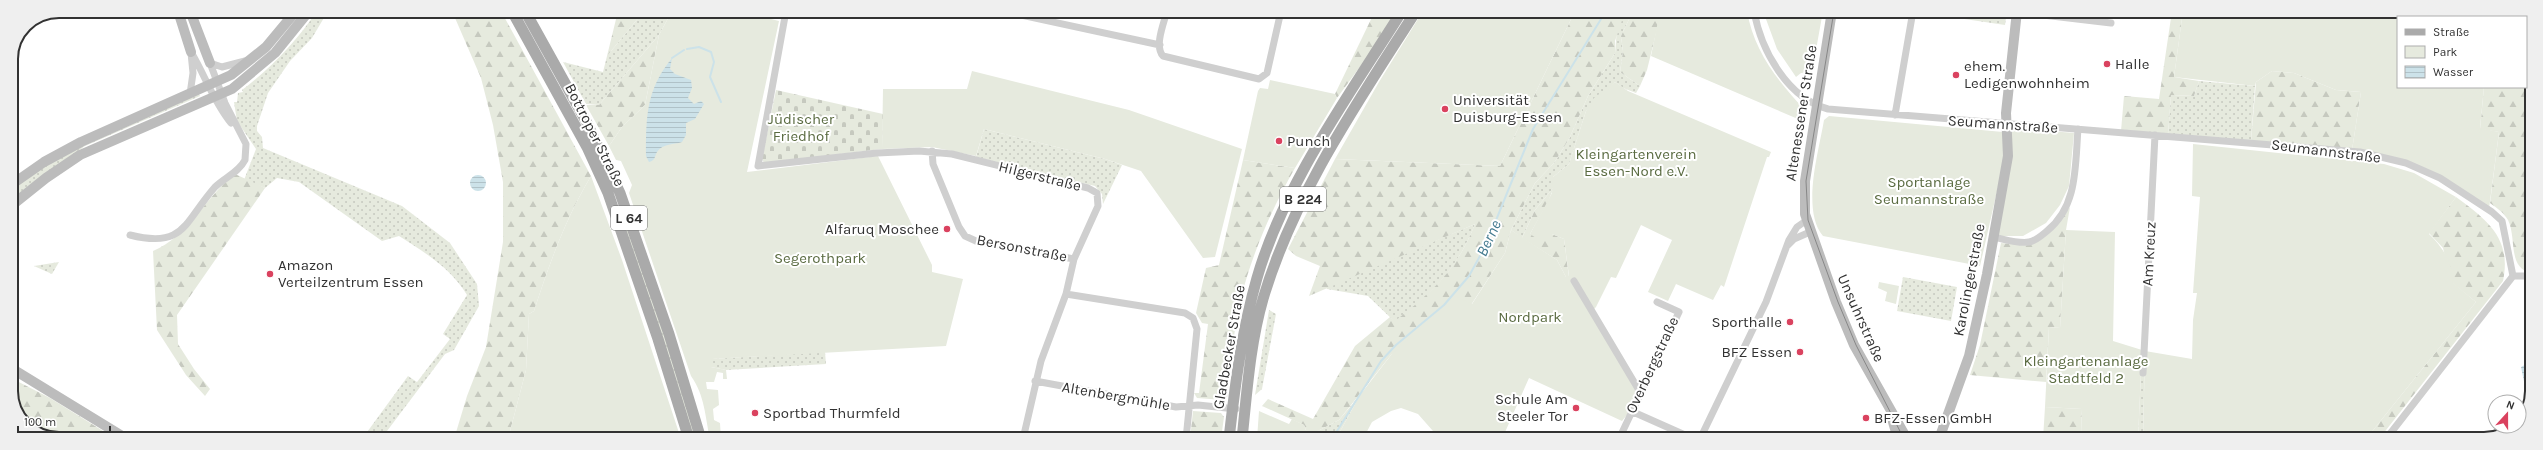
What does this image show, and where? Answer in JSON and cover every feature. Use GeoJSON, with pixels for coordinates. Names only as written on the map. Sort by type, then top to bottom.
{"type":"FeatureCollection","features":[{"type":"Feature","properties":{"kind":"main road"},"geometry":{"type":"LineString","coordinates":[[180,18],[190,52]]}},
{"type":"Feature","properties":{"kind":"main road"},"geometry":{"type":"LineString","coordinates":[[193,18],[210,64]]}},
{"type":"Feature","properties":{"kind":"main road"},"geometry":{"type":"LineString","coordinates":[[18,181],[70,147],[212,84],[253,59],[274,39],[290,18]]}},
{"type":"Feature","properties":{"kind":"main road"},"geometry":{"type":"LineString","coordinates":[[18,200],[46,178],[80,155],[217,96],[236,86],[275,53],[303,18]]}},
{"type":"Feature","properties":{"kind":"main road","name":"Bottroper Straße"},"geometry":{"type":"LineString","coordinates":[[516,18],[587,147],[608,193],[658,339],[687,432]]}},
{"type":"Feature","properties":{"kind":"main road","name":"Bottroper Straße"},"geometry":{"type":"LineString","coordinates":[[529,18],[586,121],[620,193],[669,334],[699,432]]}},
{"type":"Feature","properties":{"kind":"main road","name":"Gladbecker Straße"},"geometry":{"type":"LineString","coordinates":[[1230,432],[1250,304],[1257,278],[1278,222],[1302,172],[1398,18]]}},
{"type":"Feature","properties":{"kind":"main road","name":"Gladbecker Straße"},"geometry":{"type":"LineString","coordinates":[[1243,432],[1253,349],[1263,300],[1297,209],[1344,126],[1412,18]]}},
{"type":"Feature","properties":{"kind":"main road","name":"Altenessener Straße"},"geometry":{"type":"LineString","coordinates":[[1810,232],[1807,220],[1805,187],[1831,18]]}},
{"type":"Feature","properties":{"kind":"main road","name":"Karolingerstraße"},"geometry":{"type":"LineString","coordinates":[[1941,432],[1970,353],[2008,156],[2006,123],[2016,18]]}},
{"type":"Feature","properties":{"kind":"main road"},"geometry":{"type":"LineString","coordinates":[[608,193],[620,193]]}},
{"type":"Feature","properties":{"kind":"main road","name":"Unsuhrstraße"},"geometry":{"type":"LineString","coordinates":[[1810,232],[1845,324],[1891,414],[1896,432]]}},
{"type":"Feature","properties":{"kind":"main road"},"geometry":{"type":"LineString","coordinates":[[18,372],[116,432]]}},
{"type":"Feature","properties":{"kind":"main road","name":"Unsuhrstraße"},"geometry":{"type":"LineString","coordinates":[[1891,414],[1903,428],[1904,432]]}},
{"type":"Feature","properties":{"kind":"street","name":"Hilgerstraße"},"geometry":{"type":"LineString","coordinates":[[785,18],[758,157],[760,167],[877,153],[932,152],[952,154],[1093,190],[1098,196],[1098,206],[1074,259],[1066,294],[1035,381],[1025,432]]}},
{"type":"Feature","properties":{"kind":"street"},"geometry":{"type":"LineString","coordinates":[[1035,18],[1160,45]]}},
{"type":"Feature","properties":{"kind":"street"},"geometry":{"type":"LineString","coordinates":[[1166,18],[1160,52],[1166,58],[1263,78],[1267,73],[1279,18]]}},
{"type":"Feature","properties":{"kind":"street"},"geometry":{"type":"LineString","coordinates":[[1756,18],[1759,32],[1780,71],[1794,90],[1817,106]]}},
{"type":"Feature","properties":{"kind":"street"},"geometry":{"type":"LineString","coordinates":[[1895,115],[1912,18]]}},
{"type":"Feature","properties":{"kind":"street"},"geometry":{"type":"LineString","coordinates":[[2068,18],[2110,23]]}},
{"type":"Feature","properties":{"kind":"street"},"geometry":{"type":"LineString","coordinates":[[130,235],[149,240],[162,240],[185,227],[217,186],[245,161],[247,148],[240,134],[217,96],[212,84],[190,52]]}},
{"type":"Feature","properties":{"kind":"street"},"geometry":{"type":"LineString","coordinates":[[190,52],[193,73],[190,94]]}},
{"type":"Feature","properties":{"kind":"street"},"geometry":{"type":"LineString","coordinates":[[212,84],[210,64],[222,67],[253,59]]}},
{"type":"Feature","properties":{"kind":"street","name":"Seumannstraße"},"geometry":{"type":"LineString","coordinates":[[1817,106],[1895,115],[2360,152],[2384,157],[2426,171],[2454,185],[2502,221],[2513,276]]}},
{"type":"Feature","properties":{"kind":"street"},"geometry":{"type":"LineString","coordinates":[[1993,237],[2029,242],[2036,240],[2057,221],[2066,209],[2073,188],[2078,129]]}},
{"type":"Feature","properties":{"kind":"street","name":"Am Kreuz"},"geometry":{"type":"LineString","coordinates":[[2143,373],[2154,135]]}},
{"type":"Feature","properties":{"kind":"street","name":"Bersonstraße"},"geometry":{"type":"LineString","coordinates":[[932,152],[933,164],[959,227],[965,236],[976,240],[1074,259]]}},
{"type":"Feature","properties":{"kind":"street"},"geometry":{"type":"LineString","coordinates":[[1703,432],[1766,302],[1785,248],[1797,227],[1807,220]]}},
{"type":"Feature","properties":{"kind":"street"},"geometry":{"type":"LineString","coordinates":[[1785,248],[1794,239],[1810,232]]}},
{"type":"Feature","properties":{"kind":"street"},"geometry":{"type":"LineString","coordinates":[[2391,432],[2513,276],[2525,276]]}},
{"type":"Feature","properties":{"kind":"street"},"geometry":{"type":"LineString","coordinates":[[1574,281],[1640,392]]}},
{"type":"Feature","properties":{"kind":"street"},"geometry":{"type":"LineString","coordinates":[[1066,294],[1191,316],[1196,322],[1197,330],[1186,432]]}},
{"type":"Feature","properties":{"kind":"street","name":"Overbergstraße"},"geometry":{"type":"LineString","coordinates":[[1622,432],[1679,312],[1657,302]]}},
{"type":"Feature","properties":{"kind":"street","name":"Altenbergmühle"},"geometry":{"type":"LineString","coordinates":[[1035,381],[1169,406],[1245,410]]}},
{"type":"Feature","properties":{"kind":"street"},"geometry":{"type":"LineString","coordinates":[[1631,411],[1678,432]]}},
{"type":"Feature","properties":{"kind":"green space"},"geometry":{"type":"Polygon","coordinates":[[[312,18],[324,18],[312,38],[290,61],[268,93],[257,126],[257,131],[262,137],[263,148],[402,206],[450,243],[477,284],[479,306],[454,350],[445,354],[386,432],[367,432],[408,376],[417,382],[450,339],[443,334],[467,295],[461,285],[445,269],[418,248],[399,236],[382,241],[299,182],[277,178],[265,188],[244,180],[256,149],[237,121],[234,102],[237,102],[238,93],[243,92],[242,90],[292,44],[312,18]]]}},
{"type":"Feature","properties":{"kind":"green space"},"geometry":{"type":"Polygon","coordinates":[[[455,18],[505,18],[591,176],[566,225],[546,275],[534,311],[529,314],[526,370],[510,432],[456,432],[467,396],[486,347],[503,242],[503,182],[493,125],[481,78],[455,18]]]}},
{"type":"Feature","properties":{"kind":"green space"},"geometry":{"type":"Polygon","coordinates":[[[616,18],[638,18],[607,56],[616,18]]]}},
{"type":"Feature","properties":{"kind":"green space"},"geometry":{"type":"Polygon","coordinates":[[[638,18],[668,18],[659,35],[599,105],[586,104],[563,62],[603,72],[607,56],[638,18]]]}},
{"type":"Feature","properties":{"kind":"green space","name":"Segerothpark"},"geometry":{"type":"Polygon","coordinates":[[[668,18],[767,18],[779,21],[747,172],[878,156],[932,265],[932,272],[963,279],[946,346],[712,359],[711,367],[726,370],[727,379],[723,379],[723,373],[717,372],[714,382],[706,382],[707,389],[718,390],[719,405],[713,409],[714,420],[720,423],[721,432],[709,432],[702,399],[691,376],[629,193],[632,185],[621,161],[616,160],[609,146],[622,127],[645,105],[659,35],[668,18]]]}},
{"type":"Feature","properties":{"kind":"green space"},"geometry":{"type":"Polygon","coordinates":[[[1372,18],[1396,18],[1337,98],[1335,94],[1372,18]]]}},
{"type":"Feature","properties":{"kind":"green space","name":"Universität Duisburg-Essen"},"geometry":{"type":"Polygon","coordinates":[[[1419,18],[1572,18],[1500,166],[1335,159],[1379,82],[1419,18]]]}},
{"type":"Feature","properties":{"kind":"green space"},"geometry":{"type":"Polygon","coordinates":[[[1572,18],[1623,18],[1615,41],[1615,53],[1588,96],[1569,139],[1554,163],[1535,183],[1511,230],[1505,253],[1471,305],[1391,355],[1339,420],[1316,432],[1307,432],[1304,425],[1262,406],[1268,399],[1313,419],[1355,346],[1390,317],[1395,321],[1432,290],[1452,267],[1468,240],[1475,224],[1309,296],[1320,266],[1296,256],[1288,249],[1335,159],[1500,166],[1572,18]]]}},
{"type":"Feature","properties":{"kind":"green space"},"geometry":{"type":"Polygon","coordinates":[[[1622,18],[1630,18],[1621,36],[1623,51],[1620,72],[1640,86],[1636,93],[1623,88],[1615,82],[1586,111],[1569,164],[1553,177],[1554,187],[1535,210],[1522,238],[1511,230],[1535,183],[1554,163],[1569,139],[1588,96],[1615,53],[1617,29],[1622,18]]]}},
{"type":"Feature","properties":{"kind":"green space"},"geometry":{"type":"Polygon","coordinates":[[[1630,18],[1660,18],[1647,70],[1640,86],[1620,72],[1623,51],[1621,36],[1630,18]]]}},
{"type":"Feature","properties":{"kind":"green space"},"geometry":{"type":"Polygon","coordinates":[[[1659,18],[1748,18],[1755,40],[1769,66],[1787,90],[1807,112],[1805,122],[1651,56],[1659,18]]]}},
{"type":"Feature","properties":{"kind":"green space"},"geometry":{"type":"Polygon","coordinates":[[[1766,18],[1822,18],[1812,72],[1801,73],[1796,77],[1777,49],[1766,18]]]}},
{"type":"Feature","properties":{"kind":"green space"},"geometry":{"type":"Polygon","coordinates":[[[1958,18],[2006,18],[2005,25],[1958,18]]]}},
{"type":"Feature","properties":{"kind":"green space"},"geometry":{"type":"Polygon","coordinates":[[[2171,18],[2182,18],[2174,77],[2199,81],[2194,96],[2171,95],[2168,135],[2121,131],[2124,96],[2159,99],[2171,18]]]}},
{"type":"Feature","properties":{"kind":"green space"},"geometry":{"type":"Polygon","coordinates":[[[2182,18],[2397,18],[2397,88],[2484,88],[2480,128],[2499,132],[2489,209],[2427,170],[2352,150],[2361,92],[2336,90],[2294,73],[2272,71],[2256,82],[2255,86],[2174,77],[2182,18]]]}},
{"type":"Feature","properties":{"kind":"green space"},"geometry":{"type":"Polygon","coordinates":[[[659,35],[645,105],[622,127],[609,146],[586,105],[599,105],[659,35]]]}},
{"type":"Feature","properties":{"kind":"green space"},"geometry":{"type":"Polygon","coordinates":[[[972,71],[1129,110],[1242,149],[1215,257],[1203,258],[1141,171],[1105,159],[984,129],[976,156],[932,147],[882,149],[883,89],[967,89],[972,71]]]}},
{"type":"Feature","properties":{"kind":"green space"},"geometry":{"type":"Polygon","coordinates":[[[2272,71],[2294,73],[2336,90],[2361,92],[2352,150],[2251,141],[2256,82],[2272,71]]]}},
{"type":"Feature","properties":{"kind":"green space","name":"Punch"},"geometry":{"type":"Polygon","coordinates":[[[1270,80],[1335,94],[1337,98],[1295,168],[1243,160],[1258,91],[1260,88],[1268,89],[1270,80]]]}},
{"type":"Feature","properties":{"kind":"green space"},"geometry":{"type":"Polygon","coordinates":[[[2199,81],[2255,86],[2251,141],[2168,135],[2171,95],[2194,96],[2199,81]]]}},
{"type":"Feature","properties":{"kind":"green space"},"geometry":{"type":"Polygon","coordinates":[[[1615,82],[1628,91],[1771,152],[1769,157],[1767,157],[1724,287],[1721,285],[1713,300],[1676,284],[1668,301],[1648,292],[1672,240],[1641,225],[1616,278],[1611,277],[1593,310],[1639,392],[1631,410],[1622,421],[1529,378],[1505,432],[1434,432],[1418,414],[1401,408],[1391,411],[1372,422],[1367,432],[1340,432],[1360,395],[1391,355],[1455,296],[1472,304],[1505,253],[1511,230],[1557,260],[1566,277],[1569,276],[1564,239],[1552,234],[1536,238],[1530,234],[1552,193],[1553,177],[1569,164],[1586,111],[1594,98],[1615,82]]]}},
{"type":"Feature","properties":{"kind":"green space"},"geometry":{"type":"Polygon","coordinates":[[[2484,88],[2525,88],[2525,270],[2519,266],[2516,259],[2511,227],[2508,220],[2490,203],[2499,132],[2480,129],[2484,88]]]}},
{"type":"Feature","properties":{"kind":"green space","name":"Jüdischer Friedhof"},"geometry":{"type":"Polygon","coordinates":[[[776,90],[883,114],[882,149],[764,163],[762,159],[776,90]]]}},
{"type":"Feature","properties":{"kind":"green space"},"geometry":{"type":"Polygon","coordinates":[[[199,94],[200,96],[85,146],[18,197],[18,184],[57,158],[199,94]]]}},
{"type":"Feature","properties":{"kind":"green space","name":"Sportanlage Seumannstraße"},"geometry":{"type":"Polygon","coordinates":[[[1829,116],[2003,132],[2005,156],[1980,266],[1823,236],[1817,225],[1813,211],[1812,196],[1813,180],[1824,120],[1829,116]]]}},
{"type":"Feature","properties":{"kind":"green space"},"geometry":{"type":"Polygon","coordinates":[[[2012,128],[2074,133],[2069,186],[2060,205],[2046,223],[2023,236],[1997,236],[2011,157],[2012,128]]]}},
{"type":"Feature","properties":{"kind":"green space"},"geometry":{"type":"Polygon","coordinates":[[[984,129],[1105,159],[1122,165],[1103,204],[1102,194],[1095,186],[976,157],[984,129]]]}},
{"type":"Feature","properties":{"kind":"green space"},"geometry":{"type":"Polygon","coordinates":[[[2193,144],[2384,164],[2414,173],[2456,197],[2429,234],[2443,250],[2449,262],[2452,282],[2476,302],[2372,432],[2143,432],[2145,351],[2192,359],[2193,320],[2197,293],[2193,293],[2200,197],[2192,196],[2193,144]]]}},
{"type":"Feature","properties":{"kind":"green space"},"geometry":{"type":"Polygon","coordinates":[[[1243,160],[1295,168],[1278,199],[1257,248],[1246,281],[1236,323],[1227,398],[1223,400],[1197,398],[1194,393],[1199,393],[1208,324],[1202,323],[1196,313],[1206,268],[1219,265],[1243,160]]]}},
{"type":"Feature","properties":{"kind":"green space"},"geometry":{"type":"Polygon","coordinates":[[[235,174],[265,188],[177,315],[178,344],[194,369],[210,389],[205,396],[186,375],[157,330],[153,251],[165,245],[187,226],[215,193],[235,174]]]}},
{"type":"Feature","properties":{"kind":"green space"},"geometry":{"type":"Polygon","coordinates":[[[591,176],[622,260],[679,432],[510,432],[526,370],[529,314],[534,311],[559,242],[591,176]]]}},
{"type":"Feature","properties":{"kind":"green space"},"geometry":{"type":"Polygon","coordinates":[[[1554,187],[1548,202],[1530,234],[1552,234],[1564,239],[1569,277],[1566,277],[1557,260],[1522,238],[1535,210],[1554,187]]]}},
{"type":"Feature","properties":{"kind":"green space"},"geometry":{"type":"Polygon","coordinates":[[[2456,197],[2487,222],[2500,242],[2504,253],[2505,266],[2503,281],[2384,432],[2372,432],[2476,302],[2451,282],[2443,248],[2429,233],[2456,197]]]}},
{"type":"Feature","properties":{"kind":"green space"},"geometry":{"type":"Polygon","coordinates":[[[2070,207],[2066,230],[2060,328],[2049,327],[2046,382],[1970,375],[1980,345],[2001,243],[2026,245],[2063,216],[2070,207]]]}},
{"type":"Feature","properties":{"kind":"green space"},"geometry":{"type":"Polygon","coordinates":[[[626,220],[664,332],[695,432],[691,432],[622,221],[626,220]]]}},
{"type":"Feature","properties":{"kind":"green space"},"geometry":{"type":"Polygon","coordinates":[[[1475,224],[1468,240],[1452,267],[1432,290],[1395,322],[1368,296],[1327,289],[1326,287],[1475,224]]]}},
{"type":"Feature","properties":{"kind":"green space","name":"Kleingartenanlage Stadtfeld 2"},"geometry":{"type":"Polygon","coordinates":[[[2066,230],[2115,232],[2113,341],[2142,350],[2138,432],[2081,432],[2082,409],[2045,407],[2049,327],[2060,328],[2066,230]]]}},
{"type":"Feature","properties":{"kind":"green space"},"geometry":{"type":"Polygon","coordinates":[[[59,262],[52,274],[34,266],[59,262]]]}},
{"type":"Feature","properties":{"kind":"green space"},"geometry":{"type":"Polygon","coordinates":[[[1903,277],[1957,287],[1951,321],[1897,311],[1903,277]]]}},
{"type":"Feature","properties":{"kind":"green space"},"geometry":{"type":"Polygon","coordinates":[[[1879,282],[1899,286],[1896,304],[1885,301],[1887,292],[1878,288],[1879,282]]]}},
{"type":"Feature","properties":{"kind":"green space"},"geometry":{"type":"Polygon","coordinates":[[[1269,310],[1276,314],[1262,389],[1255,395],[1269,310]]]}},
{"type":"Feature","properties":{"kind":"green space"},"geometry":{"type":"Polygon","coordinates":[[[2142,350],[2145,351],[2143,432],[2138,432],[2142,350]]]}},
{"type":"Feature","properties":{"kind":"green space"},"geometry":{"type":"Polygon","coordinates":[[[825,352],[826,364],[726,370],[711,367],[711,359],[825,352]]]}},
{"type":"Feature","properties":{"kind":"green space"},"geometry":{"type":"Polygon","coordinates":[[[18,382],[50,398],[105,432],[54,432],[41,428],[28,418],[21,406],[18,393],[18,382]]]}},
{"type":"Feature","properties":{"kind":"green space"},"geometry":{"type":"Polygon","coordinates":[[[1360,395],[1340,432],[1316,432],[1339,420],[1360,395]]]}},
{"type":"Feature","properties":{"kind":"green space"},"geometry":{"type":"Polygon","coordinates":[[[2045,407],[2082,409],[2081,432],[2043,432],[2045,407]]]}},
{"type":"Feature","properties":{"kind":"green space"},"geometry":{"type":"Polygon","coordinates":[[[1193,411],[1221,413],[1224,417],[1222,432],[1191,432],[1193,411]]]}},
{"type":"Feature","properties":{"kind":"green space"},"geometry":{"type":"Polygon","coordinates":[[[1259,411],[1289,424],[1292,419],[1304,425],[1307,432],[1258,432],[1259,411]]]}},
{"type":"Feature","properties":{"kind":"water"},"geometry":{"type":"Polygon","coordinates":[[[672,58],[670,69],[675,74],[691,80],[692,88],[688,98],[694,104],[701,101],[704,104],[695,119],[686,123],[686,135],[682,142],[662,147],[657,152],[654,159],[649,162],[646,156],[646,129],[649,104],[657,81],[672,58]]]}},
{"type":"Feature","properties":{"kind":"water"},"geometry":{"type":"Polygon","coordinates":[[[475,175],[481,175],[486,180],[484,189],[481,191],[475,191],[470,186],[470,180],[475,175]]]}},
{"type":"Feature","properties":{"kind":"water"},"geometry":{"type":"Polygon","coordinates":[[[2525,365],[2525,386],[2521,367],[2525,365]]]}},
{"type":"Feature","properties":{"kind":"waterway","name":"Berne"},"geometry":{"type":"LineString","coordinates":[[1336,432],[1381,361],[1396,345],[1444,305],[1469,276],[1486,245],[1533,129],[1602,18]]}},
{"type":"Feature","properties":{"kind":"waterway"},"geometry":{"type":"LineString","coordinates":[[687,49],[699,47],[711,52],[714,62],[710,77],[721,102]]}},
{"type":"Feature","properties":{"kind":"waterway"},"geometry":{"type":"LineString","coordinates":[[672,58],[684,50]]}},
{"type":"Feature","properties":{"kind":"tram line"},"geometry":{"type":"LineString","coordinates":[[1833,18],[1806,181],[1808,220],[1838,302],[1856,345],[1900,432]]}},
{"type":"Feature","properties":{"kind":"place","name":"Halle"},"geometry":{"type":"Point","coordinates":[2107,64]}},
{"type":"Feature","properties":{"kind":"place","name":"ehem. Ledigenwohnheim"},"geometry":{"type":"Point","coordinates":[1956,75]}},
{"type":"Feature","properties":{"kind":"place","name":"Universität Duisburg-Essen"},"geometry":{"type":"Point","coordinates":[1445,109]}},
{"type":"Feature","properties":{"kind":"place","name":"Punch"},"geometry":{"type":"Point","coordinates":[1279,141]}},
{"type":"Feature","properties":{"kind":"place","name":"Alfaruq Moschee"},"geometry":{"type":"Point","coordinates":[947,229]}},
{"type":"Feature","properties":{"kind":"place","name":"Amazon Verteilzentrum Essen"},"geometry":{"type":"Point","coordinates":[270,274]}},
{"type":"Feature","properties":{"kind":"place","name":"Sporthalle"},"geometry":{"type":"Point","coordinates":[1790,322]}},
{"type":"Feature","properties":{"kind":"place","name":"BFZ Essen"},"geometry":{"type":"Point","coordinates":[1800,352]}},
{"type":"Feature","properties":{"kind":"place","name":"Schule Am Steeler Tor"},"geometry":{"type":"Point","coordinates":[1576,408]}},
{"type":"Feature","properties":{"kind":"place","name":"Sportbad Thurmfeld"},"geometry":{"type":"Point","coordinates":[755,413]}},
{"type":"Feature","properties":{"kind":"place","name":"BFZ-Essen GmbH"},"geometry":{"type":"Point","coordinates":[1866,418]}},
{"type":"Feature","properties":{"kind":"park label","name":"Kleingartenverein Essen-Nord e.V."},"geometry":{"type":"Point","coordinates":[1636,162]}},
{"type":"Feature","properties":{"kind":"park label","name":"Nordpark"},"geometry":{"type":"Point","coordinates":[1530,317]}}]}
